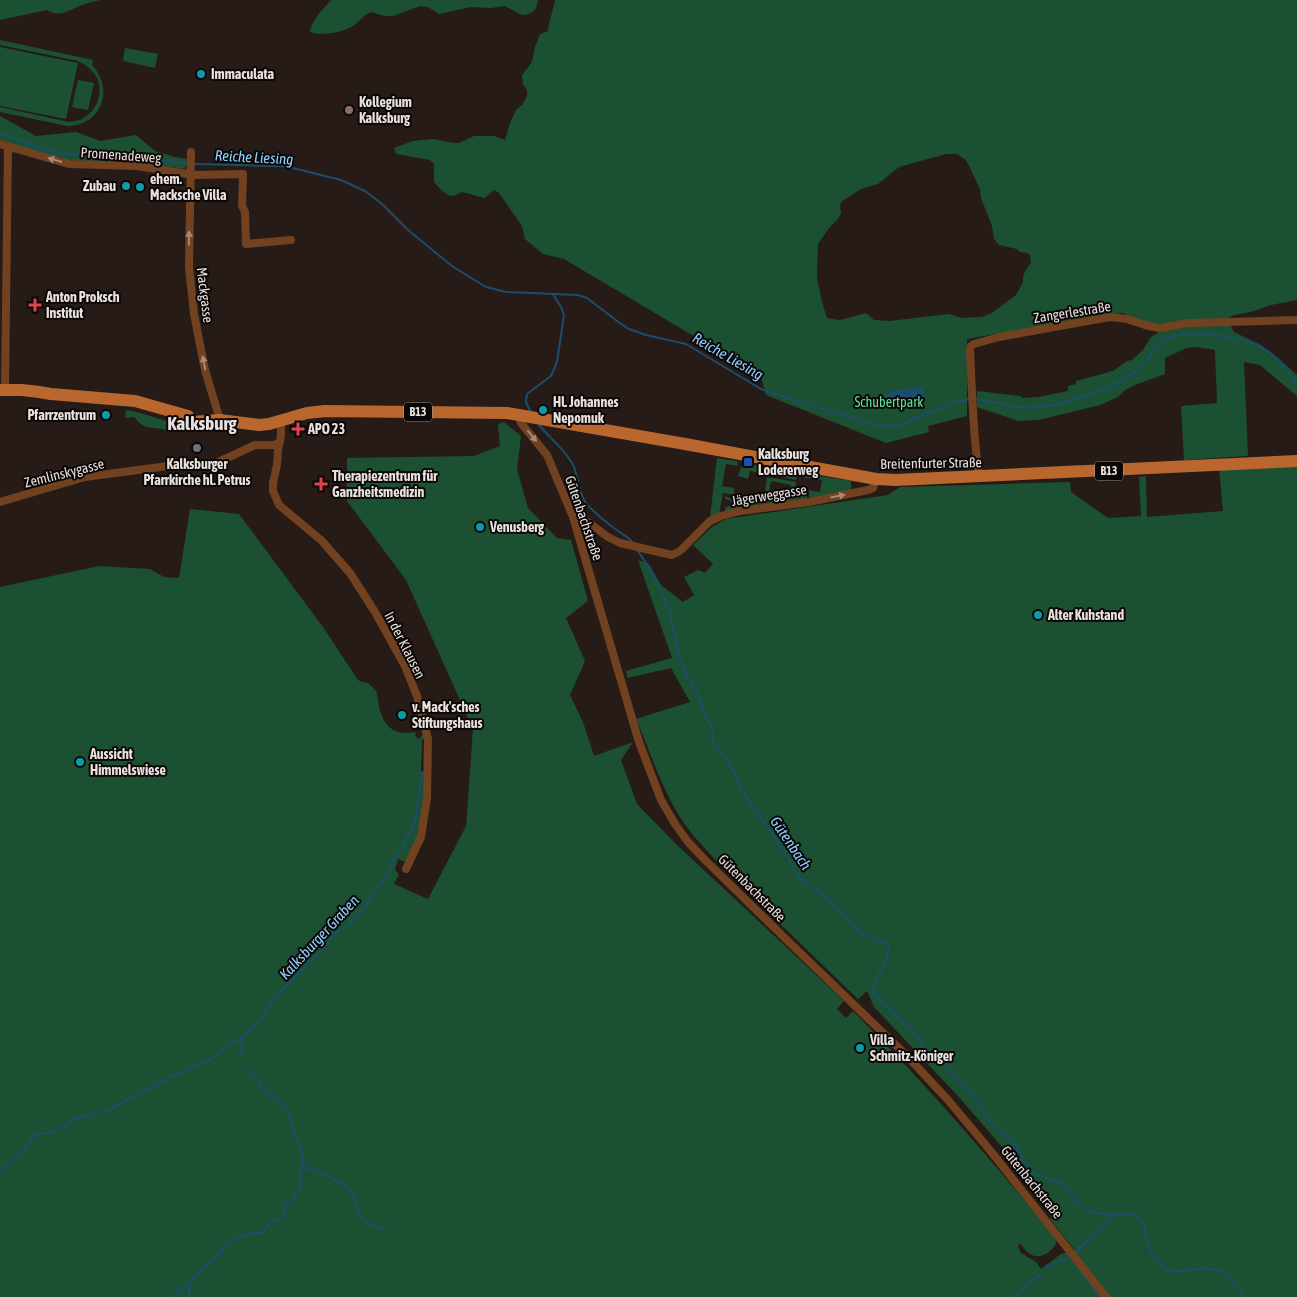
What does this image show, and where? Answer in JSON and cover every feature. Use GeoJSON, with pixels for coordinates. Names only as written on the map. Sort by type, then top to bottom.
{"type":"FeatureCollection","features":[{"type":"Feature","properties":{"kind":"main road","name":"B13"},"geometry":{"type":"LineString","coordinates":[[3,390],[22,390],[119,401],[166,417],[214,420],[259,426],[307,413],[325,411],[507,413],[521,415]]}},
{"type":"Feature","properties":{"kind":"main road","name":"Breitenfurter Straße"},"geometry":{"type":"LineString","coordinates":[[521,415],[876,479],[979,477],[1297,462]]}},
{"type":"Feature","properties":{"kind":"street","name":"Promenadeweg"},"geometry":{"type":"LineString","coordinates":[[0,144],[69,164],[137,166],[190,172],[243,174],[242,206],[245,212],[246,244],[291,240]]}},
{"type":"Feature","properties":{"kind":"street"},"geometry":{"type":"LineString","coordinates":[[3,390],[8,147]]}},
{"type":"Feature","properties":{"kind":"street","name":"Mackgasse"},"geometry":{"type":"LineString","coordinates":[[191,156],[189,267],[194,314],[214,420]]}},
{"type":"Feature","properties":{"kind":"street","name":"Zangerlestraße"},"geometry":{"type":"LineString","coordinates":[[979,477],[972,410],[970,346],[974,344],[999,337],[1110,317],[1127,319],[1159,328],[1188,323],[1297,320]]}},
{"type":"Feature","properties":{"kind":"street","name":"Gütenbachstraße"},"geometry":{"type":"LineString","coordinates":[[521,415],[522,423],[548,455],[573,517],[639,742],[662,800],[675,824],[688,842],[907,1056],[948,1100],[1072,1252],[1106,1297]]}},
{"type":"Feature","properties":{"kind":"street","name":"In der Klausen"},"geometry":{"type":"LineString","coordinates":[[281,420],[278,465],[273,483],[273,491],[279,505],[322,541],[350,573],[375,612],[404,666],[417,696],[428,739],[427,798],[421,837],[406,869]]}},
{"type":"Feature","properties":{"kind":"street","name":"Zemlinskygasse"},"geometry":{"type":"LineString","coordinates":[[0,502],[85,477],[182,465],[212,465],[254,445],[274,445],[279,443]]}},
{"type":"Feature","properties":{"kind":"street","name":"Jägerweggasse"},"geometry":{"type":"LineString","coordinates":[[573,517],[581,518],[608,537],[627,545],[672,555],[680,551],[710,521],[721,516],[740,511],[809,502],[868,490],[873,488],[876,479]]}},
{"type":"Feature","properties":{"kind":"green space"},"geometry":{"type":"Polygon","coordinates":[[[0,0],[101,0],[61,13],[47,10],[0,20],[0,0]]]}},
{"type":"Feature","properties":{"kind":"green space"},"geometry":{"type":"Polygon","coordinates":[[[331,0],[538,0],[534,10],[525,15],[505,6],[491,8],[471,7],[439,14],[428,7],[420,6],[393,16],[371,12],[351,27],[336,32],[320,34],[310,32],[315,19],[331,0]]]}},
{"type":"Feature","properties":{"kind":"green space","name":"Schubertpark"},"geometry":{"type":"Polygon","coordinates":[[[555,0],[1297,0],[1297,300],[1271,305],[1229,318],[1156,324],[1141,321],[1123,313],[1110,314],[967,339],[967,416],[928,426],[929,432],[886,443],[766,395],[761,376],[564,259],[543,254],[525,239],[522,226],[499,193],[494,190],[485,198],[462,192],[454,196],[448,195],[434,182],[434,164],[430,160],[396,154],[394,148],[413,141],[433,139],[459,143],[474,136],[494,136],[505,140],[516,110],[523,104],[527,96],[522,75],[532,62],[540,34],[548,31],[555,0]],[[946,154],[899,167],[878,184],[861,189],[841,202],[841,213],[838,219],[818,244],[817,277],[827,318],[840,320],[866,313],[874,320],[890,321],[948,314],[962,318],[982,317],[992,313],[1016,295],[1023,282],[1023,276],[1031,263],[1030,255],[1017,249],[999,245],[994,239],[992,226],[981,198],[980,189],[966,160],[957,154],[946,154]]]}},
{"type":"Feature","properties":{"kind":"green space"},"geometry":{"type":"Polygon","coordinates":[[[0,40],[93,60],[92,65],[103,85],[101,105],[96,113],[88,120],[67,126],[0,112],[0,107],[69,122],[77,121],[86,116],[96,106],[100,93],[98,79],[89,68],[80,62],[0,45],[0,40]]]}},
{"type":"Feature","properties":{"kind":"green space"},"geometry":{"type":"Polygon","coordinates":[[[0,47],[78,63],[66,119],[0,106],[0,47]]]}},
{"type":"Feature","properties":{"kind":"green space"},"geometry":{"type":"Polygon","coordinates":[[[125,48],[158,54],[155,68],[123,61],[125,48]]]}},
{"type":"Feature","properties":{"kind":"green space"},"geometry":{"type":"Polygon","coordinates":[[[78,80],[94,83],[88,110],[72,107],[78,80]]]}},
{"type":"Feature","properties":{"kind":"green space"},"geometry":{"type":"Polygon","coordinates":[[[0,116],[36,136],[76,132],[100,141],[136,135],[155,151],[187,159],[185,169],[137,163],[62,160],[0,140],[0,116]]]}},
{"type":"Feature","properties":{"kind":"green space"},"geometry":{"type":"Polygon","coordinates":[[[1230,324],[1234,332],[1261,345],[1297,375],[1297,396],[1260,365],[1244,362],[1248,456],[1184,460],[1181,406],[1217,403],[1215,350],[1195,347],[1187,348],[1165,358],[1165,374],[1135,385],[1125,390],[1118,397],[1100,405],[1039,420],[1019,421],[977,407],[977,391],[1021,396],[1022,398],[1068,391],[1068,386],[1076,384],[1076,381],[1113,371],[1127,361],[1132,360],[1143,350],[1150,338],[1162,330],[1184,325],[1230,324]]]}},
{"type":"Feature","properties":{"kind":"green space"},"geometry":{"type":"Polygon","coordinates":[[[126,410],[188,425],[188,429],[173,428],[169,431],[146,427],[134,417],[125,418],[126,410]]]}},
{"type":"Feature","properties":{"kind":"green space"},"geometry":{"type":"Polygon","coordinates":[[[504,422],[521,436],[517,469],[528,508],[557,538],[571,540],[588,601],[566,618],[585,661],[570,695],[583,722],[594,756],[633,742],[621,760],[637,804],[676,844],[844,1001],[837,1009],[846,1018],[853,1011],[932,1094],[982,1151],[1057,1239],[1048,1253],[1040,1256],[1030,1254],[1020,1243],[1018,1247],[1021,1253],[1036,1262],[1041,1269],[1061,1254],[1075,1250],[1050,1219],[1058,1212],[958,1096],[874,1007],[867,991],[858,999],[715,859],[689,830],[676,811],[663,785],[636,719],[690,702],[671,668],[627,678],[626,671],[672,658],[638,560],[649,564],[661,585],[683,602],[694,595],[684,577],[698,570],[705,573],[713,564],[693,545],[712,527],[726,519],[888,495],[900,487],[1070,482],[1071,492],[1108,518],[1141,516],[1139,477],[1146,476],[1147,517],[1223,511],[1219,468],[1297,464],[1297,1297],[0,1297],[0,587],[99,566],[150,569],[164,577],[179,578],[190,509],[239,514],[323,627],[358,680],[368,683],[376,691],[381,714],[387,725],[401,733],[415,732],[416,737],[419,739],[424,732],[425,739],[422,740],[421,772],[426,772],[426,787],[420,832],[406,862],[398,859],[395,870],[399,874],[394,884],[428,899],[466,826],[473,729],[406,580],[347,501],[347,458],[474,456],[500,446],[498,424],[504,422]]]}},
{"type":"Feature","properties":{"kind":"green space"},"geometry":{"type":"Polygon","coordinates":[[[717,458],[737,461],[738,466],[726,464],[722,486],[734,488],[734,495],[723,493],[719,514],[710,517],[717,458]]]}},
{"type":"Feature","properties":{"kind":"green space"},"geometry":{"type":"Polygon","coordinates":[[[743,463],[766,467],[765,474],[750,471],[748,479],[738,476],[743,463]]]}},
{"type":"Feature","properties":{"kind":"green space"},"geometry":{"type":"Polygon","coordinates":[[[769,467],[798,472],[796,480],[767,474],[769,467]]]}},
{"type":"Feature","properties":{"kind":"green space"},"geometry":{"type":"Polygon","coordinates":[[[801,473],[851,481],[851,490],[809,498],[809,490],[820,492],[822,480],[801,477],[801,473]]]}},
{"type":"Feature","properties":{"kind":"green space"},"geometry":{"type":"Polygon","coordinates":[[[767,477],[796,482],[795,491],[807,492],[807,498],[781,502],[780,495],[789,496],[791,485],[771,481],[769,493],[765,492],[767,477]]]}},
{"type":"Feature","properties":{"kind":"green space"},"geometry":{"type":"Polygon","coordinates":[[[762,493],[778,496],[779,502],[752,505],[751,498],[760,500],[762,493]]]}},
{"type":"Feature","properties":{"kind":"green space"},"geometry":{"type":"Polygon","coordinates":[[[725,496],[731,499],[748,500],[750,506],[725,511],[725,508],[731,505],[731,501],[725,499],[725,496]]]}},
{"type":"Feature","properties":{"kind":"water"},"geometry":{"type":"Polygon","coordinates":[[[922,388],[924,394],[922,401],[915,402],[901,398],[892,408],[876,404],[893,390],[922,388]]]}},
{"type":"Feature","properties":{"kind":"waterway","name":"Reiche Liesing"},"geometry":{"type":"LineString","coordinates":[[0,133],[62,154],[120,154],[189,164]]}},
{"type":"Feature","properties":{"kind":"waterway","name":"Reiche Liesing"},"geometry":{"type":"LineString","coordinates":[[194,164],[281,166],[341,180],[365,191],[452,266],[486,287],[506,292],[578,295],[587,298],[629,329],[686,344],[761,389],[873,425],[892,426],[902,424],[956,402],[969,399]]}},
{"type":"Feature","properties":{"kind":"waterway","name":"Gütenbach"},"geometry":{"type":"LineString","coordinates":[[531,413],[526,402],[527,394],[551,376],[557,362],[564,315],[553,294]]}},
{"type":"Feature","properties":{"kind":"waterway","name":"Reiche Liesing"},"geometry":{"type":"LineString","coordinates":[[974,399],[1030,408],[1074,399],[1100,391],[1125,378],[1137,370],[1149,358],[1160,342],[1168,337],[1193,334],[1222,336],[1257,345],[1280,362],[1297,384]]}},
{"type":"Feature","properties":{"kind":"waterway","name":"Gütenbach"},"geometry":{"type":"LineString","coordinates":[[539,425],[561,448],[572,463],[586,503],[601,518],[633,543]]}},
{"type":"Feature","properties":{"kind":"waterway","name":"Gütenbach"},"geometry":{"type":"LineString","coordinates":[[638,551],[662,592],[670,613],[680,660],[711,726],[713,742],[730,764],[742,790],[799,877],[812,888],[820,891],[845,915],[859,932],[888,946],[887,958],[873,989],[875,995],[917,1035],[922,1045],[938,1057],[951,1075],[970,1092],[991,1123],[1016,1145],[1025,1163],[1034,1173],[1061,1184],[1069,1191],[1079,1205],[1086,1210],[1103,1214],[1136,1215],[1139,1217],[1153,1254],[1168,1270],[1183,1271],[1205,1268],[1217,1270],[1229,1278],[1245,1297]]}},
{"type":"Feature","properties":{"kind":"waterway","name":"Kalksburger Graben"},"geometry":{"type":"LineString","coordinates":[[241,1054],[243,1038],[257,1023],[280,992],[323,949],[335,933],[359,915],[389,872],[415,821],[422,772]]}},
{"type":"Feature","properties":{"kind":"waterway"},"geometry":{"type":"LineString","coordinates":[[0,1170],[24,1150],[33,1137],[54,1131],[75,1118],[108,1110],[172,1076],[210,1060],[229,1044],[244,1036]]}},
{"type":"Feature","properties":{"kind":"waterway","name":"Kalksburger Graben"},"geometry":{"type":"LineString","coordinates":[[189,1297],[190,1284],[193,1277],[221,1253],[224,1246],[241,1236],[262,1233],[271,1222],[282,1218],[285,1211],[284,1207],[298,1193],[302,1150],[293,1132],[289,1115],[283,1104],[276,1097],[264,1091],[257,1079],[247,1069]]}},
{"type":"Feature","properties":{"kind":"waterway"},"geometry":{"type":"LineString","coordinates":[[303,1164],[307,1168],[343,1184],[353,1195],[357,1210],[362,1219],[372,1225],[385,1229]]}},
{"type":"Feature","properties":{"kind":"waterway"},"geometry":{"type":"LineString","coordinates":[[1074,1254],[1116,1215]]}},
{"type":"Feature","properties":{"kind":"waterway"},"geometry":{"type":"LineString","coordinates":[[1047,1266],[1070,1257]]}},
{"type":"Feature","properties":{"kind":"waterway"},"geometry":{"type":"LineString","coordinates":[[1076,1265],[1100,1297]]}},
{"type":"Feature","properties":{"kind":"waterway"},"geometry":{"type":"LineString","coordinates":[[1014,1297],[1031,1280],[1041,1275]]}},
{"type":"Feature","properties":{"kind":"waterway"},"geometry":{"type":"LineString","coordinates":[[174,1297],[184,1286],[190,1284]]}},
{"type":"Feature","properties":{"kind":"place","name":"Immaculata"},"geometry":{"type":"Point","coordinates":[201,74]}},
{"type":"Feature","properties":{"kind":"place","name":"Kollegium Kalksburg"},"geometry":{"type":"Point","coordinates":[349,110]}},
{"type":"Feature","properties":{"kind":"place","name":"Zubau"},"geometry":{"type":"Point","coordinates":[126,186]}},
{"type":"Feature","properties":{"kind":"place","name":"ehem. Macksche Villa"},"geometry":{"type":"Point","coordinates":[140,187]}},
{"type":"Feature","properties":{"kind":"place","name":"Anton Proksch Institut"},"geometry":{"type":"Point","coordinates":[35,305]}},
{"type":"Feature","properties":{"kind":"place","name":"Hl. Johannes Nepomuk"},"geometry":{"type":"Point","coordinates":[543,410]}},
{"type":"Feature","properties":{"kind":"place","name":"Pfarrzentrum"},"geometry":{"type":"Point","coordinates":[106,415]}},
{"type":"Feature","properties":{"kind":"place","name":"APO 23"},"geometry":{"type":"Point","coordinates":[298,429]}},
{"type":"Feature","properties":{"kind":"place","name":"Kalksburger Pfarrkirche hl. Petrus"},"geometry":{"type":"Point","coordinates":[197,448]}},
{"type":"Feature","properties":{"kind":"place","name":"Kalksburg Lodererweg"},"geometry":{"type":"Point","coordinates":[748,462]}},
{"type":"Feature","properties":{"kind":"place","name":"Therapiezentrum für Ganzheitsmedizin"},"geometry":{"type":"Point","coordinates":[321,484]}},
{"type":"Feature","properties":{"kind":"place","name":"Venusberg"},"geometry":{"type":"Point","coordinates":[480,527]}},
{"type":"Feature","properties":{"kind":"place","name":"Alter Kuhstand"},"geometry":{"type":"Point","coordinates":[1038,615]}},
{"type":"Feature","properties":{"kind":"place","name":"v. Mack'sches Stiftungshaus"},"geometry":{"type":"Point","coordinates":[402,715]}},
{"type":"Feature","properties":{"kind":"place","name":"Aussicht Himmelswiese"},"geometry":{"type":"Point","coordinates":[80,762]}},
{"type":"Feature","properties":{"kind":"place","name":"Villa Schmitz-Königer"},"geometry":{"type":"Point","coordinates":[860,1048]}},
{"type":"Feature","properties":{"kind":"district","name":"Kalksburg"},"geometry":{"type":"Point","coordinates":[202,423]}}]}
